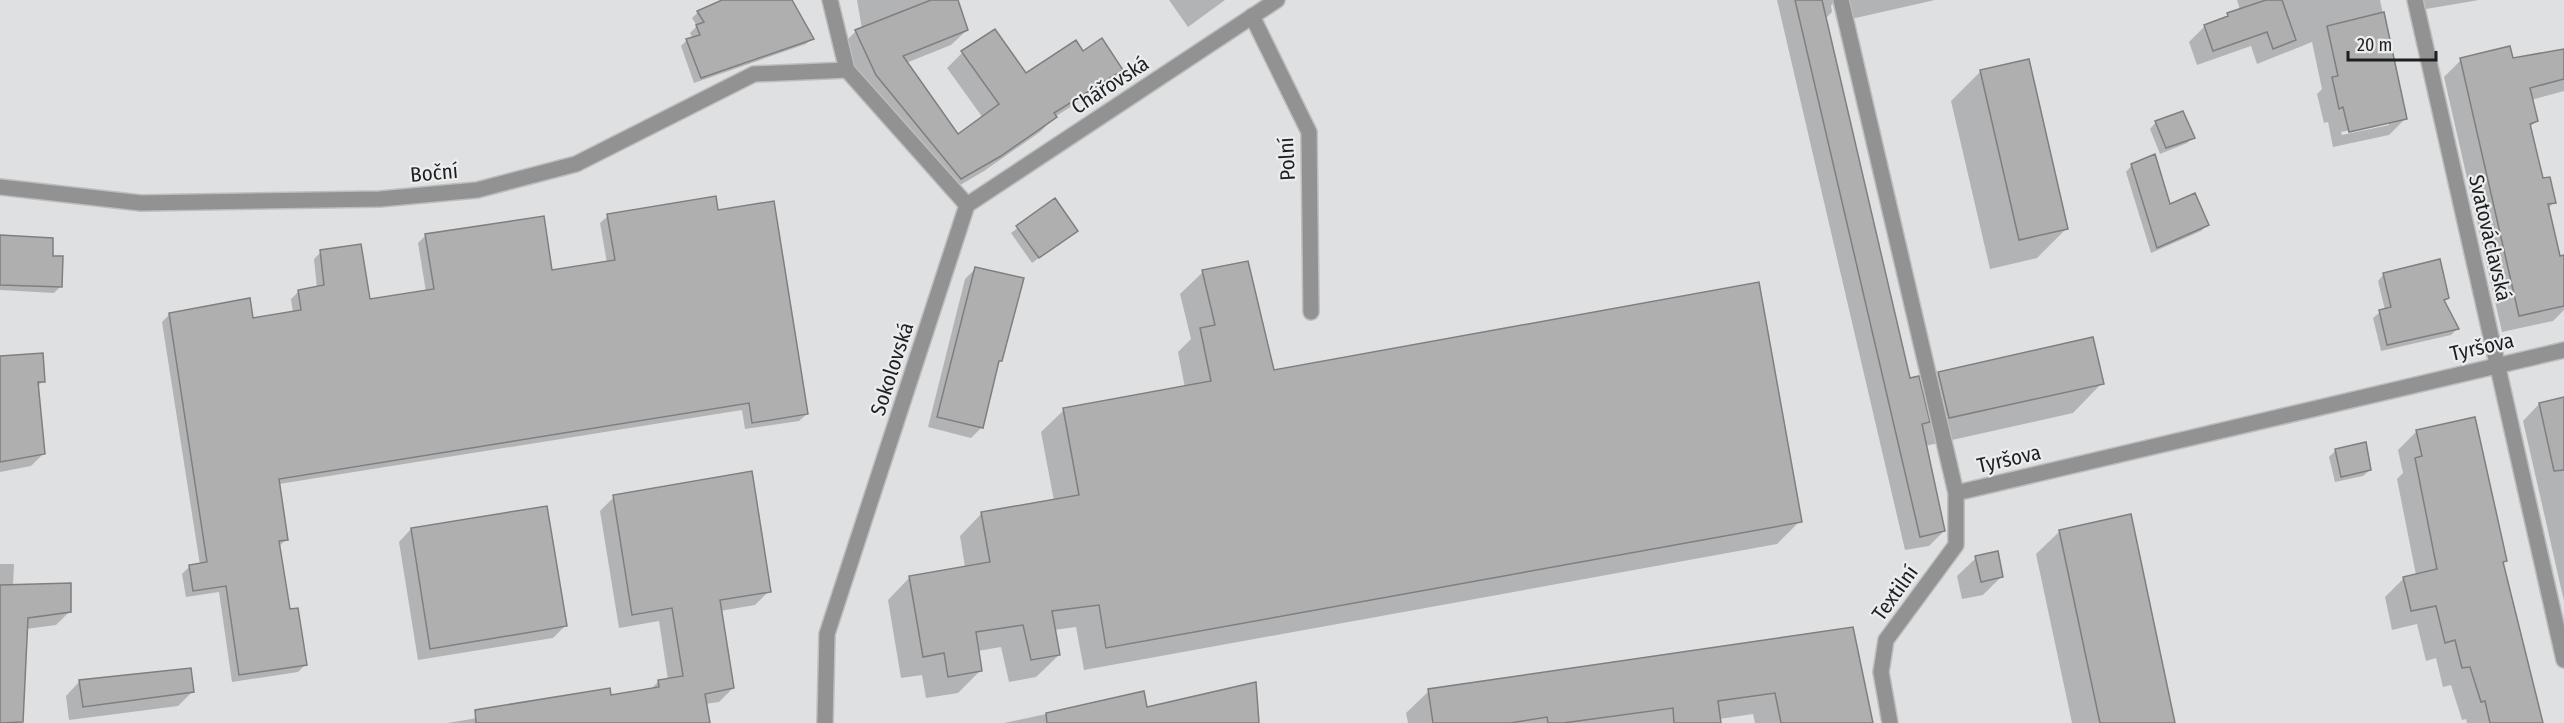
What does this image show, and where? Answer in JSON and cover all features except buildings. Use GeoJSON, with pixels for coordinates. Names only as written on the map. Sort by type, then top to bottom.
{"type":"FeatureCollection","features":[{"type":"Feature","properties":{"kind":"street"},"geometry":{"type":"LineString","coordinates":[[830,0],[847,70],[967,205]]}},
{"type":"Feature","properties":{"kind":"street","name":"Chářovská"},"geometry":{"type":"LineString","coordinates":[[967,205],[1276,0]]}},
{"type":"Feature","properties":{"kind":"street","name":"Tyršova"},"geometry":{"type":"LineString","coordinates":[[1841,0],[1956,493],[2496,364],[2564,350]]}},
{"type":"Feature","properties":{"kind":"street","name":"Svatováclavská"},"geometry":{"type":"LineString","coordinates":[[2415,0],[2564,660]]}},
{"type":"Feature","properties":{"kind":"street","name":"Polní"},"geometry":{"type":"LineString","coordinates":[[1252,16],[1309,132],[1311,312]]}},
{"type":"Feature","properties":{"kind":"street","name":"Boční"},"geometry":{"type":"LineString","coordinates":[[0,187],[141,203],[380,199],[477,190],[576,164],[754,74],[847,70]]}},
{"type":"Feature","properties":{"kind":"street","name":"Sokolovská"},"geometry":{"type":"LineString","coordinates":[[825,723],[828,634],[967,205]]}},
{"type":"Feature","properties":{"kind":"street","name":"Textilní"},"geometry":{"type":"LineString","coordinates":[[1890,723],[1881,672],[1886,640],[1956,545],[1956,493]]}}]}
